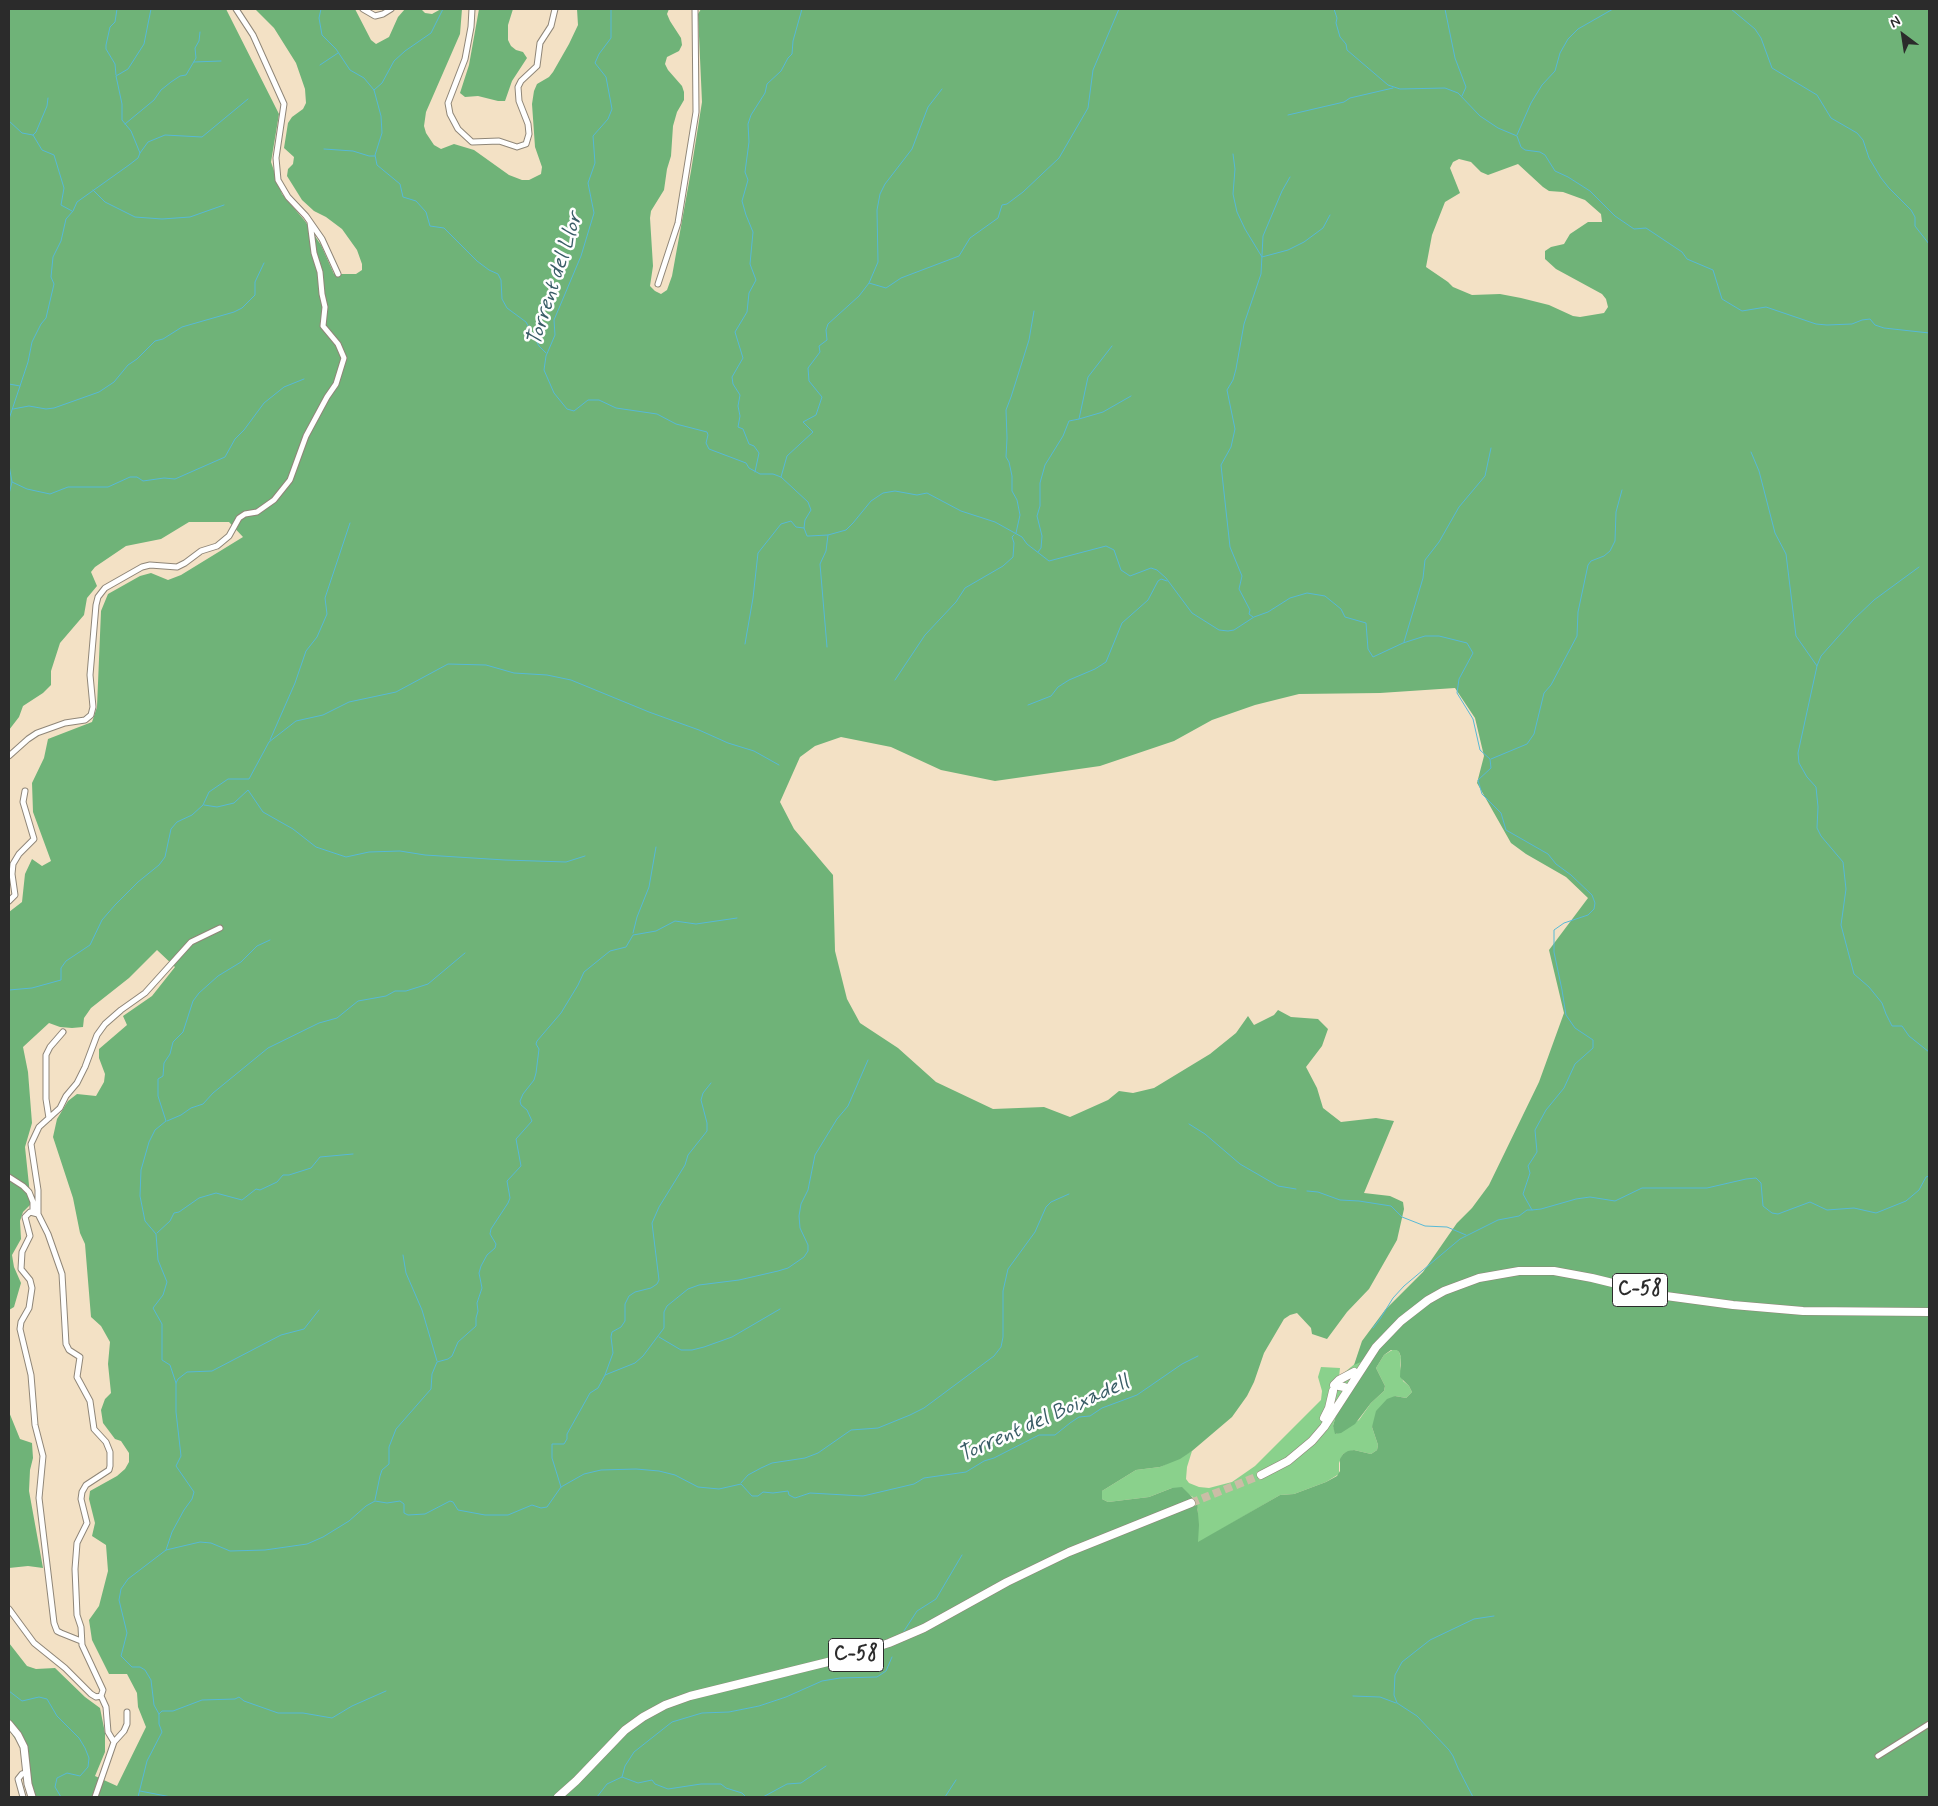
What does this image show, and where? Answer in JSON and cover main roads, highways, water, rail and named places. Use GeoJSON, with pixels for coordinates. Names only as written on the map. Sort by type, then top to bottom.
{"type":"FeatureCollection","features":[{"type":"Feature","properties":{"kind":"main road","name":"C-58"},"geometry":{"type":"LineString","coordinates":[[1275,1467],[1307,1441],[1324,1418],[1335,1391],[1354,1372],[1372,1346],[1387,1330],[1419,1303],[1459,1281],[1497,1270],[1534,1267],[1554,1268],[1666,1292],[1762,1305],[1843,1309],[1929,1308]]}},
{"type":"Feature","properties":{"kind":"main road","name":"C-58"},"geometry":{"type":"LineString","coordinates":[[1260,1475],[1288,1461],[1312,1441],[1324,1427],[1365,1363],[1389,1332],[1428,1300],[1460,1284],[1498,1273],[1534,1270],[1568,1273],[1666,1296],[1762,1308],[1843,1312],[1929,1312]]}},
{"type":"Feature","properties":{"kind":"main road"},"geometry":{"type":"LineString","coordinates":[[1324,1418],[1335,1391],[1348,1385],[1365,1363]]}},
{"type":"Feature","properties":{"kind":"main road"},"geometry":{"type":"LineString","coordinates":[[1335,1391],[1341,1400]]}},
{"type":"Feature","properties":{"kind":"main road","name":"C-58"},"geometry":{"type":"LineString","coordinates":[[558,1797],[625,1730],[665,1705],[690,1696],[824,1664],[881,1646],[924,1628],[1043,1564],[1191,1503]]}},
{"type":"Feature","properties":{"kind":"main road","name":"C-58"},"geometry":{"type":"LineString","coordinates":[[564,1797],[627,1733],[667,1708],[841,1663],[890,1646],[950,1619],[1024,1577],[1164,1514]]}},
{"type":"Feature","properties":{"kind":"waterway"},"geometry":{"type":"LineString","coordinates":[[116,75],[115,64],[106,49],[106,45],[110,27],[115,22],[117,9]]}},
{"type":"Feature","properties":{"kind":"waterway"},"geometry":{"type":"LineString","coordinates":[[9,419],[28,362],[32,342],[46,318],[54,284],[51,277],[53,257],[61,241],[66,219],[73,211],[77,202],[129,165],[138,158],[140,153],[131,131],[122,120],[122,104],[116,76],[128,69],[144,44],[151,9]]}},
{"type":"Feature","properties":{"kind":"waterway"},"geometry":{"type":"LineString","coordinates":[[321,9],[319,18],[322,35],[336,49],[350,70],[364,78],[374,90],[381,116],[382,133],[375,155],[377,165],[400,184],[403,197],[416,201],[426,212],[430,226],[444,228],[477,261],[498,274],[501,280],[502,299],[507,308],[526,322],[539,346],[546,353]]}},
{"type":"Feature","properties":{"kind":"waterway"},"geometry":{"type":"LineString","coordinates":[[374,90],[382,83],[394,61],[431,33],[443,9]]}},
{"type":"Feature","properties":{"kind":"waterway","name":"Torrent del Llor"},"geometry":{"type":"LineString","coordinates":[[611,9],[611,38],[595,63],[606,77],[612,109],[608,119],[593,136],[595,163],[588,183],[594,213],[581,256],[554,320],[555,335],[546,356],[544,370],[554,393],[567,409],[574,411],[588,400],[599,400],[616,408],[657,414],[676,424],[707,432],[706,443],[709,449],[746,463],[749,468],[760,474],[773,474],[781,477],[808,502],[811,510],[805,520],[804,528],[807,536],[828,535],[846,530],[871,501],[883,493],[895,491],[917,495],[927,493],[961,511],[995,522],[1022,537],[1027,544],[1049,561],[1106,546],[1114,550],[1121,570],[1130,576],[1151,568],[1157,570],[1166,578],[1192,613],[1219,630],[1234,630],[1290,598],[1307,593],[1325,596],[1341,609],[1345,617],[1366,623],[1368,649],[1373,657],[1403,643],[1425,636],[1439,636],[1467,643],[1473,653],[1459,679],[1457,693],[1473,719],[1480,750],[1490,759],[1491,768],[1478,780],[1482,794],[1501,813],[1506,830],[1548,854],[1556,864],[1592,895],[1595,903],[1594,909],[1588,915],[1564,923],[1554,930],[1554,952],[1566,1015],[1575,1028],[1593,1040],[1593,1048],[1575,1064],[1564,1088],[1546,1110],[1535,1130],[1537,1152],[1528,1166],[1530,1173],[1523,1194],[1532,1210],[1590,1197],[1615,1201],[1642,1188],[1707,1188],[1756,1178],[1761,1183],[1763,1206],[1772,1213],[1778,1214],[1810,1202],[1827,1210],[1854,1208],[1876,1213],[1906,1201],[1919,1190],[1926,1177],[1929,1176]]}},
{"type":"Feature","properties":{"kind":"waterway"},"geometry":{"type":"LineString","coordinates":[[755,472],[759,453],[754,446],[749,444],[743,429],[738,427],[740,395],[733,384],[732,377],[743,358],[735,332],[747,312],[749,293],[756,280],[750,264],[753,232],[742,201],[748,180],[745,172],[749,142],[748,124],[751,115],[765,93],[767,84],[781,71],[792,54],[793,41],[802,9]]}},
{"type":"Feature","properties":{"kind":"waterway"},"geometry":{"type":"LineString","coordinates":[[781,477],[787,456],[813,432],[803,422],[816,415],[822,397],[809,381],[808,368],[820,352],[819,346],[827,340],[826,330],[828,324],[859,296],[869,283],[886,288],[901,278],[959,256],[970,238],[998,218],[1002,205],[1007,204],[1023,192],[1059,158],[1088,108],[1093,70],[1119,9]]}},
{"type":"Feature","properties":{"kind":"waterway"},"geometry":{"type":"LineString","coordinates":[[1334,9],[1340,37],[1346,44],[1347,50],[1388,85],[1400,89],[1445,88],[1458,93],[1480,116],[1498,128],[1517,136],[1521,147],[1525,150],[1540,152],[1545,155],[1555,171],[1590,191],[1615,216],[1634,229],[1646,228],[1682,252],[1687,259],[1713,270],[1722,299],[1742,311],[1766,307],[1816,324],[1827,325],[1852,324],[1870,319],[1875,325],[1884,328],[1929,333]]}},
{"type":"Feature","properties":{"kind":"waterway"},"geometry":{"type":"LineString","coordinates":[[1445,9],[1455,58],[1466,87],[1462,96]]}},
{"type":"Feature","properties":{"kind":"waterway"},"geometry":{"type":"LineString","coordinates":[[1517,135],[1531,103],[1542,85],[1555,71],[1560,53],[1568,39],[1578,29],[1613,9]]}},
{"type":"Feature","properties":{"kind":"waterway"},"geometry":{"type":"LineString","coordinates":[[1731,9],[1755,29],[1761,38],[1772,68],[1817,95],[1831,118],[1857,133],[1863,140],[1869,158],[1881,178],[1911,210],[1915,217],[1915,226],[1929,244]]}},
{"type":"Feature","properties":{"kind":"waterway"},"geometry":{"type":"LineString","coordinates":[[125,124],[154,100],[161,90],[180,76],[186,75],[196,58],[195,48],[199,41],[200,32]]}},
{"type":"Feature","properties":{"kind":"waterway"},"geometry":{"type":"LineString","coordinates":[[320,65],[338,53]]}},
{"type":"Feature","properties":{"kind":"waterway"},"geometry":{"type":"LineString","coordinates":[[194,62],[221,61]]}},
{"type":"Feature","properties":{"kind":"waterway"},"geometry":{"type":"LineString","coordinates":[[1288,115],[1393,88]]}},
{"type":"Feature","properties":{"kind":"waterway"},"geometry":{"type":"LineString","coordinates":[[869,283],[878,262],[877,210],[880,194],[885,184],[912,149],[928,107],[942,89]]}},
{"type":"Feature","properties":{"kind":"waterway"},"geometry":{"type":"LineString","coordinates":[[33,135],[47,106],[48,98]]}},
{"type":"Feature","properties":{"kind":"waterway"},"geometry":{"type":"LineString","coordinates":[[140,153],[148,142],[165,135],[202,137],[248,99]]}},
{"type":"Feature","properties":{"kind":"waterway"},"geometry":{"type":"LineString","coordinates":[[9,121],[22,133],[33,135],[42,150],[54,155],[64,188],[61,205],[72,211]]}},
{"type":"Feature","properties":{"kind":"waterway"},"geometry":{"type":"LineString","coordinates":[[324,149],[353,151],[375,156]]}},
{"type":"Feature","properties":{"kind":"waterway"},"geometry":{"type":"LineString","coordinates":[[1233,154],[1235,169],[1233,194],[1237,212],[1262,257],[1288,250],[1304,242],[1323,228],[1330,215]]}},
{"type":"Feature","properties":{"kind":"waterway"},"geometry":{"type":"LineString","coordinates":[[1253,617],[1249,614],[1250,610],[1239,589],[1242,576],[1230,547],[1221,465],[1231,447],[1235,429],[1227,390],[1233,380],[1244,324],[1261,274],[1263,236],[1290,177]]}},
{"type":"Feature","properties":{"kind":"waterway"},"geometry":{"type":"LineString","coordinates":[[93,190],[105,202],[135,217],[162,219],[190,217],[224,205]]}},
{"type":"Feature","properties":{"kind":"waterway"},"geometry":{"type":"LineString","coordinates":[[13,409],[29,406],[46,409],[54,408],[99,392],[114,382],[128,365],[155,341],[163,339],[182,327],[242,308],[255,295],[255,282],[264,263]]}},
{"type":"Feature","properties":{"kind":"waterway"},"geometry":{"type":"LineString","coordinates":[[1016,533],[1020,515],[1017,500],[1012,491],[1012,476],[1006,457],[1006,410],[1029,340],[1034,311]]}},
{"type":"Feature","properties":{"kind":"waterway"},"geometry":{"type":"LineString","coordinates":[[1038,552],[1041,548],[1042,536],[1037,516],[1040,506],[1040,483],[1045,465],[1063,436],[1069,421],[1079,419],[1088,377],[1112,346]]}},
{"type":"Feature","properties":{"kind":"waterway"},"geometry":{"type":"LineString","coordinates":[[12,482],[27,489],[50,494],[68,487],[108,487],[130,477],[137,477],[143,481],[164,478],[175,479],[225,457],[235,439],[264,403],[284,387],[304,379]]}},
{"type":"Feature","properties":{"kind":"waterway"},"geometry":{"type":"LineString","coordinates":[[9,384],[20,386]]}},
{"type":"Feature","properties":{"kind":"waterway"},"geometry":{"type":"LineString","coordinates":[[1079,419],[1103,412],[1131,396]]}},
{"type":"Feature","properties":{"kind":"waterway"},"geometry":{"type":"LineString","coordinates":[[1404,642],[1423,578],[1425,560],[1439,542],[1459,507],[1485,476],[1491,448]]}},
{"type":"Feature","properties":{"kind":"waterway"},"geometry":{"type":"LineString","coordinates":[[1751,452],[1759,471],[1775,533],[1786,554],[1796,636],[1817,666],[1798,753],[1799,763],[1807,777],[1816,787],[1818,807],[1817,828],[1821,836],[1843,862],[1846,889],[1841,925],[1854,974],[1869,987],[1882,1003],[1892,1026],[1902,1026],[1909,1036],[1929,1052]]}},
{"type":"Feature","properties":{"kind":"waterway"},"geometry":{"type":"LineString","coordinates":[[9,465],[12,482],[9,494]]}},
{"type":"Feature","properties":{"kind":"waterway"},"geometry":{"type":"LineString","coordinates":[[1491,759],[1527,744],[1534,734],[1544,693],[1551,685],[1577,636],[1578,612],[1588,565],[1591,561],[1604,556],[1610,551],[1615,541],[1616,512],[1622,490]]}},
{"type":"Feature","properties":{"kind":"waterway"},"geometry":{"type":"LineString","coordinates":[[745,644],[758,553],[781,524],[791,521],[796,527],[804,528]]}},
{"type":"Feature","properties":{"kind":"waterway"},"geometry":{"type":"LineString","coordinates":[[270,740],[295,683],[306,651],[317,637],[327,614],[325,598],[350,523]]}},
{"type":"Feature","properties":{"kind":"waterway"},"geometry":{"type":"LineString","coordinates":[[827,647],[820,564],[826,551],[828,535]]}},
{"type":"Feature","properties":{"kind":"waterway"},"geometry":{"type":"LineString","coordinates":[[895,680],[925,635],[956,602],[965,588],[1003,566],[1013,557],[1014,543],[1012,537],[1014,535]]}},
{"type":"Feature","properties":{"kind":"waterway"},"geometry":{"type":"LineString","coordinates":[[1817,666],[1821,656],[1853,620],[1874,600],[1919,567]]}},
{"type":"Feature","properties":{"kind":"waterway"},"geometry":{"type":"LineString","coordinates":[[1028,705],[1051,696],[1058,687],[1069,680],[1106,662],[1122,623],[1148,600],[1158,581],[1161,579],[1167,581]]}},
{"type":"Feature","properties":{"kind":"waterway"},"geometry":{"type":"LineString","coordinates":[[9,990],[32,988],[61,980],[61,968],[66,961],[90,945],[102,920],[165,857],[171,829],[177,822],[192,815],[203,805],[209,792],[228,779],[249,779],[269,742],[296,721],[323,715],[349,702],[396,692],[448,664],[486,665],[514,673],[547,675],[571,680],[728,743],[754,751],[779,765]]}},
{"type":"Feature","properties":{"kind":"waterway"},"geometry":{"type":"LineString","coordinates":[[204,805],[217,807],[234,803],[248,790],[263,812],[293,829],[316,847],[346,857],[369,852],[400,851],[425,855],[566,862],[585,856]]}},
{"type":"Feature","properties":{"kind":"waterway"},"geometry":{"type":"LineString","coordinates":[[633,933],[649,887],[656,847]]}},
{"type":"Feature","properties":{"kind":"waterway"},"geometry":{"type":"LineString","coordinates":[[375,1500],[382,1470],[389,1464],[389,1447],[396,1429],[431,1389],[432,1374],[437,1362],[452,1356],[458,1342],[476,1326],[477,1303],[482,1288],[479,1273],[487,1255],[495,1248],[496,1244],[490,1234],[491,1229],[510,1198],[507,1181],[521,1166],[516,1139],[532,1121],[520,1101],[534,1080],[536,1073],[539,1049],[536,1044],[537,1041],[561,1013],[584,972],[610,951],[626,947],[633,935],[656,931],[675,921],[696,924],[737,918]]}},
{"type":"Feature","properties":{"kind":"waterway"},"geometry":{"type":"LineString","coordinates":[[176,1383],[170,1365],[162,1360],[162,1324],[153,1308],[163,1295],[167,1282],[158,1260],[156,1234],[145,1221],[140,1196],[141,1170],[149,1142],[155,1130],[166,1121],[158,1096],[158,1079],[163,1076],[164,1063],[170,1054],[173,1042],[183,1032],[193,1001],[199,993],[218,976],[241,962],[257,946],[270,940]]}},
{"type":"Feature","properties":{"kind":"waterway"},"geometry":{"type":"LineString","coordinates":[[167,1121],[191,1108],[203,1104],[213,1093],[268,1048],[319,1023],[337,1018],[358,1001],[386,996],[395,991],[406,991],[428,984],[465,953]]}},
{"type":"Feature","properties":{"kind":"waterway"},"geometry":{"type":"LineString","coordinates":[[561,1487],[552,1458],[552,1444],[564,1444],[567,1434],[590,1393],[598,1388],[605,1375],[635,1363],[643,1356],[664,1328],[664,1312],[667,1306],[688,1289],[699,1285],[739,1280],[778,1271],[788,1268],[804,1257],[808,1251],[808,1245],[800,1228],[799,1216],[801,1204],[808,1190],[815,1155],[837,1119],[848,1106],[868,1060]]}},
{"type":"Feature","properties":{"kind":"waterway"},"geometry":{"type":"LineString","coordinates":[[605,1375],[613,1353],[612,1332],[621,1327],[625,1321],[625,1304],[629,1296],[635,1292],[651,1288],[659,1280],[652,1223],[659,1207],[685,1165],[688,1155],[707,1131],[707,1123],[701,1100],[703,1093],[711,1083]]}},
{"type":"Feature","properties":{"kind":"waterway"},"geometry":{"type":"LineString","coordinates":[[1189,1124],[1205,1134],[1240,1164],[1278,1186],[1296,1189]]}},
{"type":"Feature","properties":{"kind":"waterway"},"geometry":{"type":"LineString","coordinates":[[157,1233],[170,1221],[174,1213],[179,1212],[199,1198],[216,1193],[242,1200],[256,1189],[260,1190],[277,1182],[283,1175],[311,1168],[320,1157],[353,1154]]}},
{"type":"Feature","properties":{"kind":"waterway"},"geometry":{"type":"LineString","coordinates":[[1307,1191],[1318,1192],[1340,1200],[1391,1206],[1402,1217],[1425,1226],[1447,1227],[1466,1235]]}},
{"type":"Feature","properties":{"kind":"waterway"},"geometry":{"type":"LineString","coordinates":[[741,1483],[748,1475],[772,1463],[805,1458],[818,1453],[851,1430],[878,1428],[924,1408],[994,1356],[1001,1347],[1003,1337],[1003,1291],[1008,1269],[1035,1232],[1046,1207],[1051,1202],[1069,1194]]}},
{"type":"Feature","properties":{"kind":"waterway"},"geometry":{"type":"LineString","coordinates":[[1373,1328],[1393,1298],[1404,1286],[1460,1239],[1498,1220],[1519,1216],[1527,1210],[1532,1210]]}},
{"type":"Feature","properties":{"kind":"waterway"},"geometry":{"type":"LineString","coordinates":[[403,1255],[406,1273],[422,1310],[437,1361]]}},
{"type":"Feature","properties":{"kind":"waterway"},"geometry":{"type":"LineString","coordinates":[[659,1337],[681,1350],[692,1350],[732,1337],[780,1309]]}},
{"type":"Feature","properties":{"kind":"waterway"},"geometry":{"type":"LineString","coordinates":[[166,1550],[172,1532],[192,1499],[194,1492],[176,1466],[181,1456],[176,1412],[176,1383],[178,1379],[187,1372],[212,1371],[281,1335],[304,1329],[319,1310]]}},
{"type":"Feature","properties":{"kind":"waterway","name":"Torrent del Boixadell"},"geometry":{"type":"LineString","coordinates":[[138,1797],[147,1761],[162,1732],[159,1724],[159,1714],[154,1705],[151,1680],[145,1670],[140,1667],[132,1667],[121,1656],[127,1633],[119,1600],[121,1589],[128,1579],[166,1550],[200,1542],[211,1543],[230,1551],[265,1550],[307,1544],[323,1537],[349,1521],[366,1506],[375,1501],[387,1503],[400,1501],[404,1504],[404,1513],[408,1515],[425,1514],[450,1501],[453,1502],[458,1510],[485,1515],[508,1515],[532,1505],[541,1508],[547,1507],[561,1487],[584,1474],[601,1470],[636,1469],[659,1471],[675,1475],[698,1487],[719,1489],[741,1484],[752,1496],[758,1496],[763,1492],[788,1491],[789,1495],[795,1498],[810,1493],[863,1496],[914,1484],[924,1478],[966,1472],[984,1461],[994,1458],[1039,1435],[1055,1435],[1079,1417],[1090,1416],[1102,1408],[1137,1395],[1182,1364],[1198,1356]]}},
{"type":"Feature","properties":{"kind":"waterway"},"geometry":{"type":"LineString","coordinates":[[904,1631],[917,1611],[936,1599],[962,1555]]}},
{"type":"Feature","properties":{"kind":"waterway"},"geometry":{"type":"LineString","coordinates":[[1473,1797],[1449,1750],[1417,1716],[1397,1703],[1394,1695],[1395,1675],[1402,1662],[1430,1640],[1474,1619],[1494,1616]]}},
{"type":"Feature","properties":{"kind":"waterway"},"geometry":{"type":"LineString","coordinates":[[597,1797],[607,1784],[622,1777],[625,1766],[634,1752],[672,1722],[702,1713],[729,1712],[759,1706],[786,1697],[822,1681],[840,1678],[877,1677],[886,1671],[892,1657]]}},
{"type":"Feature","properties":{"kind":"waterway"},"geometry":{"type":"LineString","coordinates":[[9,1691],[22,1701],[39,1697],[47,1699],[57,1716],[79,1738],[85,1748],[89,1758],[88,1767],[80,1776],[67,1773],[57,1778],[55,1787],[61,1797]]}},
{"type":"Feature","properties":{"kind":"waterway"},"geometry":{"type":"LineString","coordinates":[[159,1714],[162,1711],[173,1711],[202,1700],[235,1699],[239,1697],[244,1701],[278,1713],[303,1713],[332,1718],[352,1706],[386,1691]]}},
{"type":"Feature","properties":{"kind":"waterway"},"geometry":{"type":"LineString","coordinates":[[1353,1696],[1380,1697],[1396,1703]]}},
{"type":"Feature","properties":{"kind":"waterway"},"geometry":{"type":"LineString","coordinates":[[763,1797],[787,1784],[801,1783],[826,1766]]}},
{"type":"Feature","properties":{"kind":"waterway"},"geometry":{"type":"LineString","coordinates":[[622,1777],[638,1783],[652,1780],[655,1784],[668,1789],[701,1784],[721,1784],[726,1788],[742,1793],[746,1797]]}},
{"type":"Feature","properties":{"kind":"waterway"},"geometry":{"type":"LineString","coordinates":[[945,1797],[956,1780]]}},
{"type":"Feature","properties":{"kind":"waterway"},"geometry":{"type":"LineString","coordinates":[[140,1791],[171,1797]]}},
{"type":"Feature","properties":{"kind":"tunnel"},"geometry":{"type":"LineString","coordinates":[[1191,1503],[1261,1475]]}}]}
